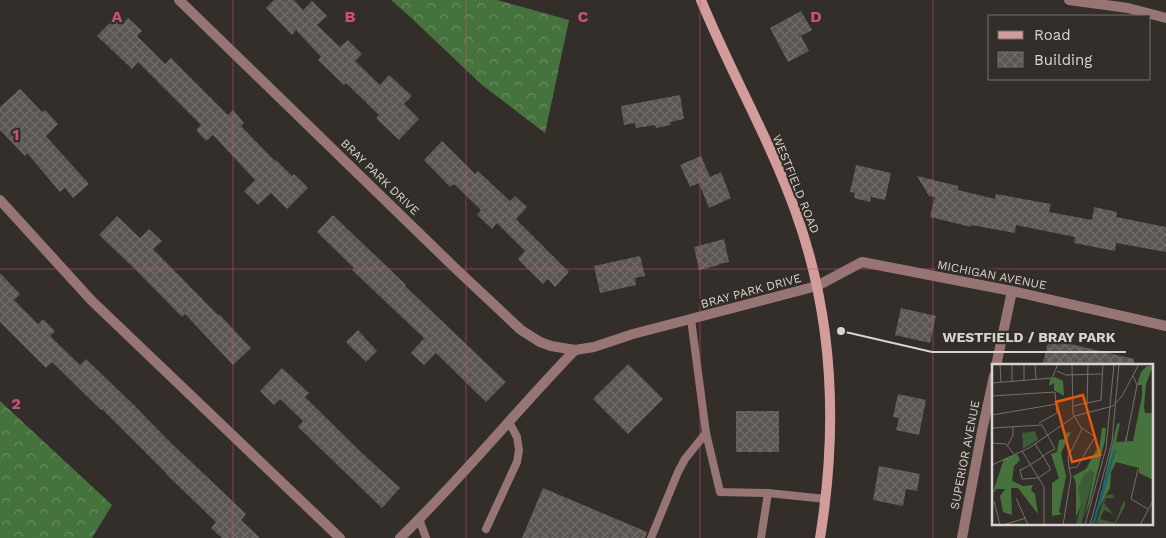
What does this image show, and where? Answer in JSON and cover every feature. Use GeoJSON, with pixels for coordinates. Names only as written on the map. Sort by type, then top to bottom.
{"type":"FeatureCollection","features":[{"type":"Feature","properties":{"kind":"main road","name":"WESTFIELD ROAD"},"geometry":{"type":"LineString","coordinates":[[701,0],[781,175],[807,246],[817,286],[827,346],[831,392],[830,450],[826,499],[820,538]]}},
{"type":"Feature","properties":{"kind":"street","name":"BRAY PARK DRIVE"},"geometry":{"type":"LineString","coordinates":[[179,0],[455,268],[521,330],[540,342],[575,350],[594,347],[633,334],[817,286]]}},
{"type":"Feature","properties":{"kind":"street"},"geometry":{"type":"LineString","coordinates":[[1069,0],[1128,4],[1166,18]]}},
{"type":"Feature","properties":{"kind":"street"},"geometry":{"type":"LineString","coordinates":[[0,200],[91,300],[340,538]]}},
{"type":"Feature","properties":{"kind":"street","name":"MICHIGAN AVENUE"},"geometry":{"type":"LineString","coordinates":[[817,286],[862,262],[1012,291],[1166,326]]}},
{"type":"Feature","properties":{"kind":"street"},"geometry":{"type":"LineString","coordinates":[[996,364],[1012,291]]}},
{"type":"Feature","properties":{"kind":"street"},"geometry":{"type":"LineString","coordinates":[[400,538],[575,350]]}},
{"type":"Feature","properties":{"kind":"street","name":"SUPERIOR AVENUE"},"geometry":{"type":"LineString","coordinates":[[962,538],[992,385]]}},
{"type":"Feature","properties":{"kind":"lane"},"geometry":{"type":"LineString","coordinates":[[691,319],[706,433],[720,492],[768,493],[826,499]]}},
{"type":"Feature","properties":{"kind":"lane"},"geometry":{"type":"LineString","coordinates":[[486,529],[517,462],[519,450],[517,437],[509,422]]}},
{"type":"Feature","properties":{"kind":"lane"},"geometry":{"type":"LineString","coordinates":[[650,538],[684,459],[706,433]]}},
{"type":"Feature","properties":{"kind":"lane"},"geometry":{"type":"LineString","coordinates":[[761,538],[768,493]]}},
{"type":"Feature","properties":{"kind":"lane"},"geometry":{"type":"LineString","coordinates":[[419,519],[426,538]]}},
{"type":"Feature","properties":{"kind":"green space"},"geometry":{"type":"Polygon","coordinates":[[[391,0],[497,0],[569,20],[545,133],[482,85],[391,0]]]}},
{"type":"Feature","properties":{"kind":"green space"},"geometry":{"type":"Polygon","coordinates":[[[0,401],[112,505],[92,538],[0,538],[0,401]]]}},
{"type":"Feature","properties":{"kind":"building"},"geometry":{"type":"Polygon","coordinates":[[[274,0],[294,0],[303,10],[312,1],[327,16],[317,25],[340,47],[348,40],[362,54],[355,61],[380,85],[389,75],[412,96],[404,104],[419,119],[399,140],[376,118],[379,115],[346,83],[344,85],[318,60],[321,57],[296,30],[292,35],[266,8],[274,0]]]}},
{"type":"Feature","properties":{"kind":"building"},"geometry":{"type":"Polygon","coordinates":[[[801,11],[812,30],[801,36],[809,51],[788,62],[770,28],[801,11]]]}},
{"type":"Feature","properties":{"kind":"building"},"geometry":{"type":"Polygon","coordinates":[[[128,18],[142,31],[137,36],[165,64],[171,58],[228,115],[233,110],[244,123],[241,126],[275,161],[292,176],[294,174],[308,188],[287,209],[271,193],[258,205],[244,191],[255,180],[213,135],[206,141],[196,130],[201,125],[138,62],[132,69],[97,36],[113,19],[120,20],[123,23],[128,18]]]}},
{"type":"Feature","properties":{"kind":"building"},"geometry":{"type":"Polygon","coordinates":[[[20,89],[42,112],[45,110],[58,124],[46,136],[89,184],[73,198],[65,188],[60,192],[27,153],[25,156],[0,130],[0,107],[20,89]]]}},
{"type":"Feature","properties":{"kind":"building"},"geometry":{"type":"Polygon","coordinates":[[[680,95],[684,119],[670,122],[671,125],[656,128],[655,125],[636,128],[635,123],[624,125],[621,106],[680,95]]]}},
{"type":"Feature","properties":{"kind":"building"},"geometry":{"type":"Polygon","coordinates":[[[442,141],[475,174],[478,171],[510,201],[515,196],[527,207],[516,219],[569,272],[555,287],[548,279],[543,284],[518,259],[525,251],[497,223],[492,229],[477,215],[481,210],[454,184],[450,187],[424,160],[442,141]]]}},
{"type":"Feature","properties":{"kind":"building"},"geometry":{"type":"Polygon","coordinates":[[[701,156],[710,177],[721,172],[731,198],[709,208],[699,183],[690,187],[680,165],[701,156]]]}},
{"type":"Feature","properties":{"kind":"building"},"geometry":{"type":"Polygon","coordinates":[[[856,165],[891,173],[885,200],[871,197],[870,202],[854,198],[855,193],[850,192],[856,165]]]}},
{"type":"Feature","properties":{"kind":"building"},"geometry":{"type":"Polygon","coordinates":[[[917,176],[958,186],[958,190],[995,199],[996,194],[1051,204],[1049,212],[1092,220],[1094,207],[1117,212],[1116,217],[1166,227],[1166,252],[1116,243],[1115,251],[1074,243],[1075,237],[1016,225],[1015,233],[971,225],[971,227],[930,217],[935,197],[929,196],[917,176]]]}},
{"type":"Feature","properties":{"kind":"building"},"geometry":{"type":"Polygon","coordinates":[[[333,215],[506,382],[486,402],[436,353],[424,365],[411,353],[424,338],[352,270],[354,268],[317,232],[333,215]]]}},
{"type":"Feature","properties":{"kind":"building"},"geometry":{"type":"Polygon","coordinates":[[[117,216],[140,238],[149,229],[162,241],[153,249],[251,348],[233,365],[185,314],[182,317],[99,235],[117,216]]]}},
{"type":"Feature","properties":{"kind":"building"},"geometry":{"type":"Polygon","coordinates":[[[724,239],[729,262],[699,270],[694,247],[724,239]]]}},
{"type":"Feature","properties":{"kind":"building"},"geometry":{"type":"Polygon","coordinates":[[[640,256],[645,276],[635,278],[636,285],[600,293],[594,266],[640,256]]]}},
{"type":"Feature","properties":{"kind":"building"},"geometry":{"type":"Polygon","coordinates":[[[0,273],[20,294],[14,300],[38,324],[43,319],[55,331],[50,336],[80,365],[86,359],[134,405],[246,514],[241,520],[260,538],[222,538],[211,528],[216,522],[102,409],[52,362],[46,368],[0,322],[0,273]]]}},
{"type":"Feature","properties":{"kind":"building"},"geometry":{"type":"Polygon","coordinates":[[[901,308],[936,316],[930,343],[895,335],[901,308]]]}},
{"type":"Feature","properties":{"kind":"building"},"geometry":{"type":"Polygon","coordinates":[[[358,330],[377,351],[366,362],[346,342],[358,330]]]}},
{"type":"Feature","properties":{"kind":"building"},"geometry":{"type":"Polygon","coordinates":[[[1049,339],[1134,359],[1134,364],[1043,364],[1049,339]]]}},
{"type":"Feature","properties":{"kind":"building"},"geometry":{"type":"Polygon","coordinates":[[[628,364],[663,399],[628,434],[593,399],[628,364]]]}},
{"type":"Feature","properties":{"kind":"building"},"geometry":{"type":"Polygon","coordinates":[[[282,368],[309,393],[305,397],[400,488],[382,508],[298,427],[303,421],[280,399],[274,405],[260,391],[282,368]]]}},
{"type":"Feature","properties":{"kind":"building"},"geometry":{"type":"Polygon","coordinates":[[[898,394],[926,400],[919,435],[896,430],[899,418],[893,417],[898,394]]]}},
{"type":"Feature","properties":{"kind":"building"},"geometry":{"type":"Polygon","coordinates":[[[736,411],[779,411],[779,452],[736,452],[736,411]]]}},
{"type":"Feature","properties":{"kind":"building"},"geometry":{"type":"Polygon","coordinates":[[[879,466],[920,474],[917,491],[906,489],[903,506],[873,500],[879,466]]]}},
{"type":"Feature","properties":{"kind":"building"},"geometry":{"type":"Polygon","coordinates":[[[543,488],[647,532],[645,538],[522,538],[543,488]]]}},
{"type":"Feature","properties":{"kind":"place","name":"WESTFIELD / BRAY PARK"},"geometry":{"type":"Point","coordinates":[841,331]}}]}
